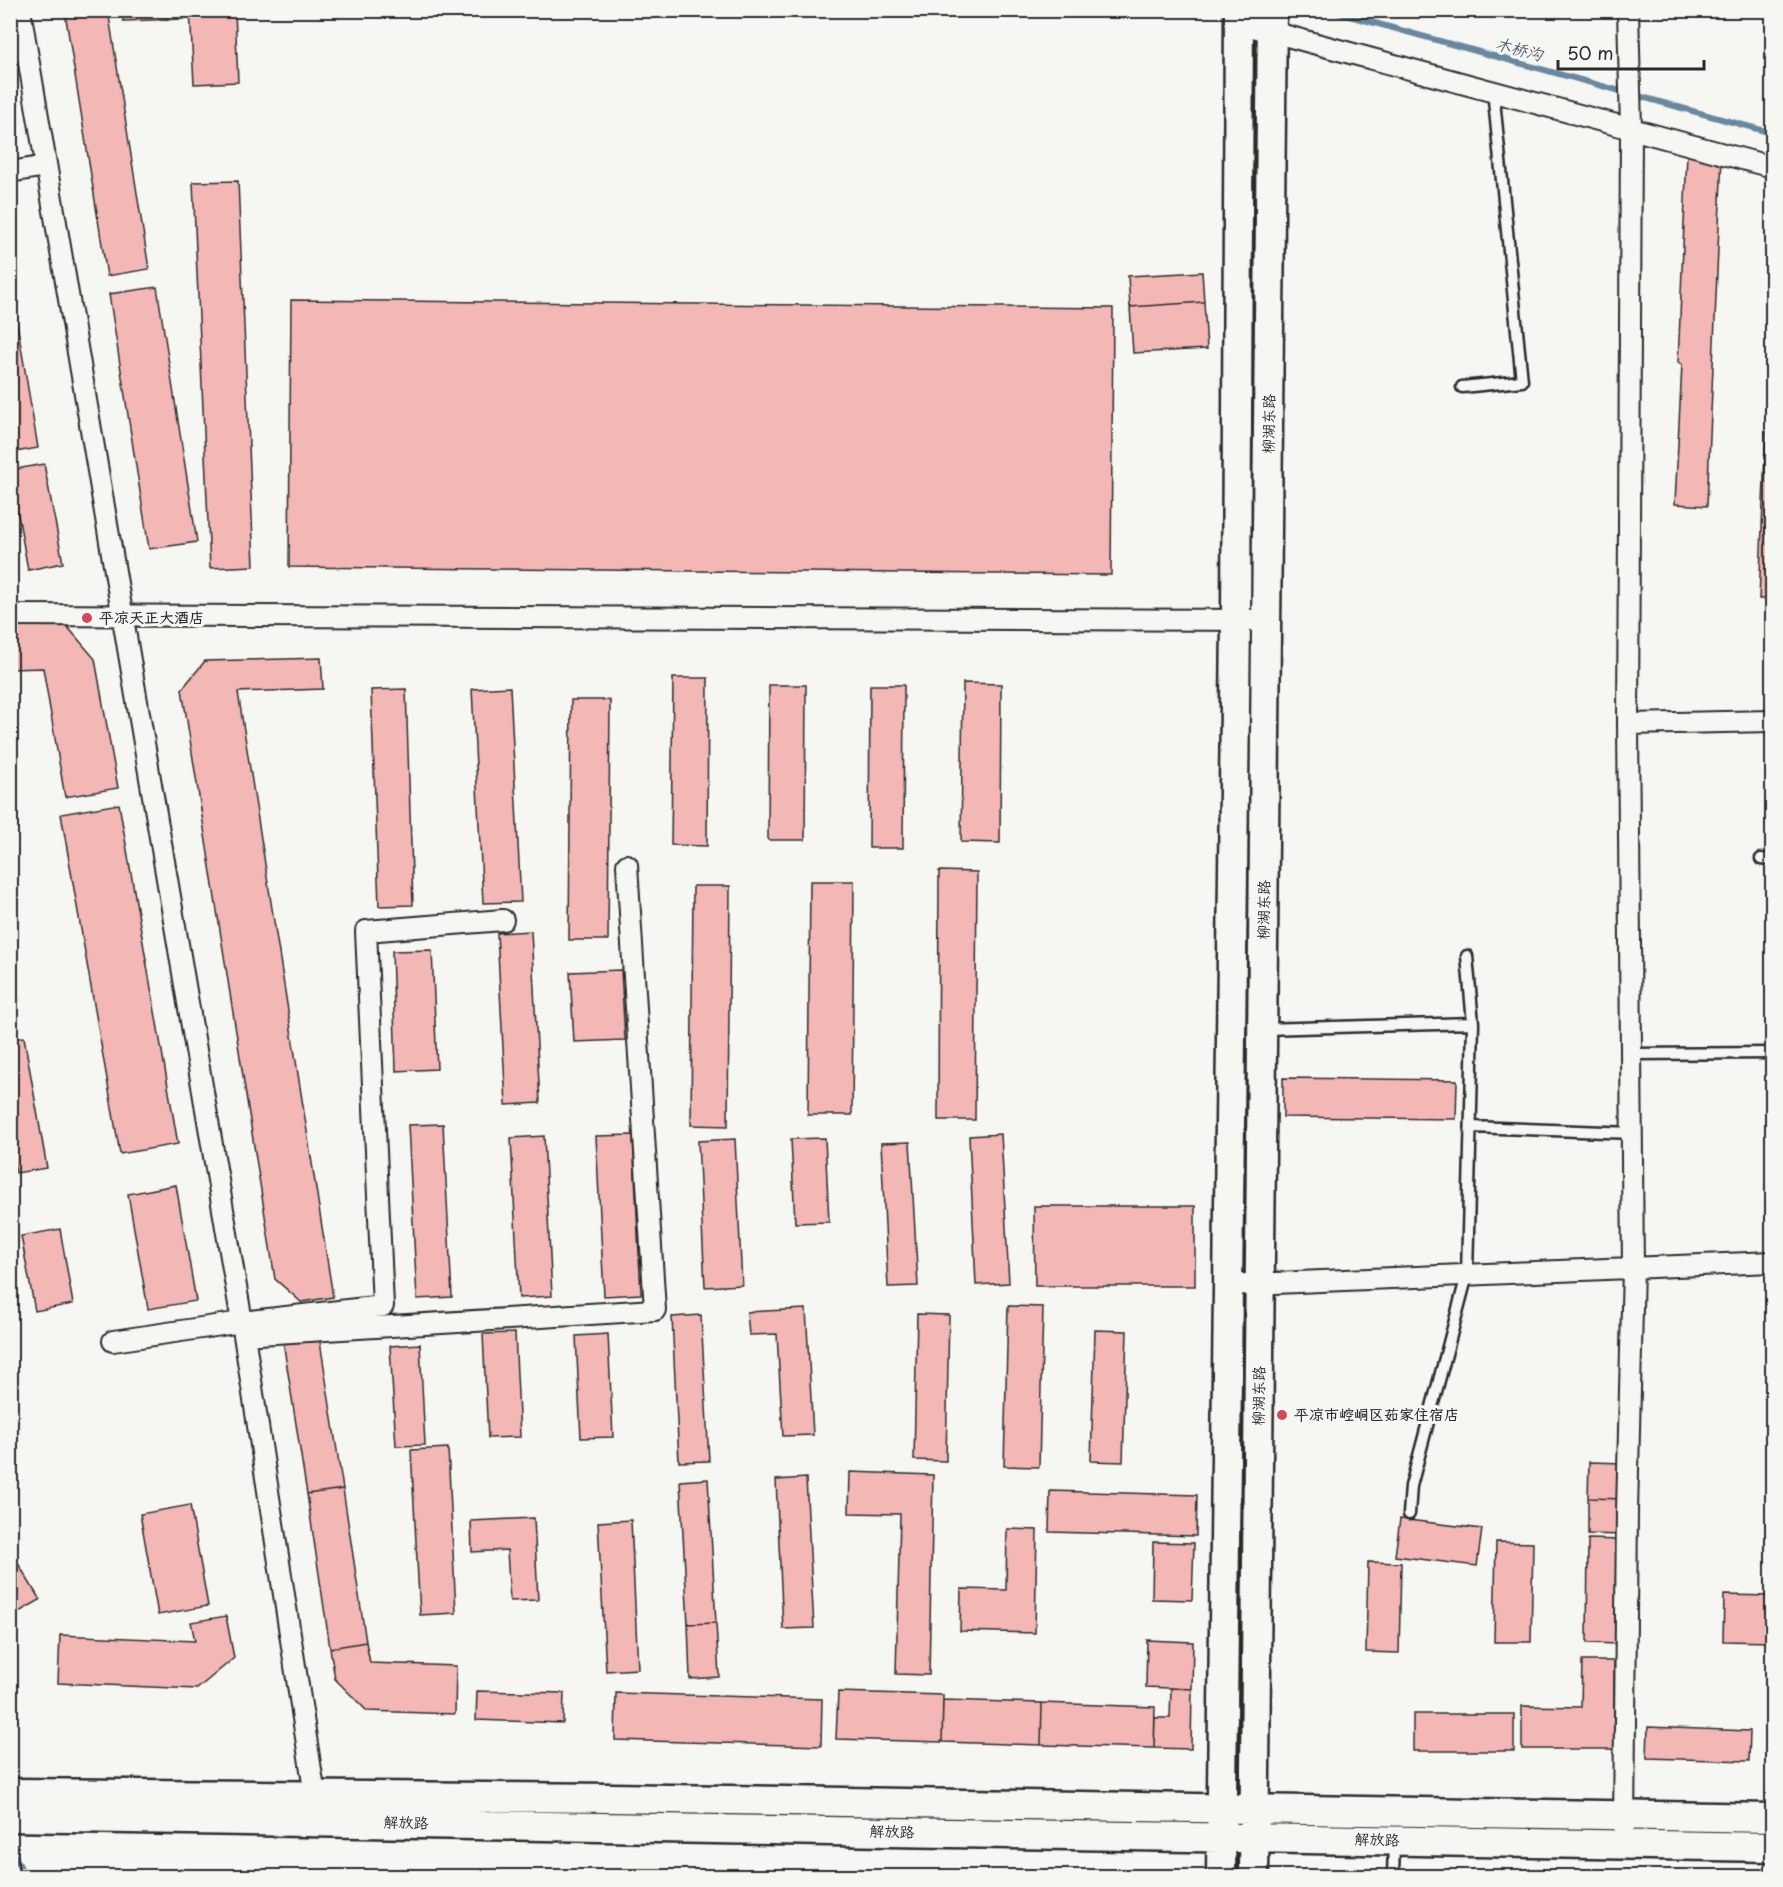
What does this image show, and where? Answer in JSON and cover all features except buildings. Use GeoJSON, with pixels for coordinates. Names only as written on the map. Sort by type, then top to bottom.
{"type":"FeatureCollection","features":[{"type":"Feature","properties":{"kind":"main road","name":"柳湖东路"},"geometry":{"type":"LineString","coordinates":[[1221,1876],[1236,621],[1239,17]]}},
{"type":"Feature","properties":{"kind":"main road","name":"柳湖东路"},"geometry":{"type":"LineString","coordinates":[[1254,1876],[1272,21]]}},
{"type":"Feature","properties":{"kind":"main road","name":"解放路"},"geometry":{"type":"LineString","coordinates":[[10,1793],[315,1796],[1255,1824],[1624,1830],[1773,1847]]}},
{"type":"Feature","properties":{"kind":"main road","name":"解放路"},"geometry":{"type":"LineString","coordinates":[[10,1817],[1222,1823]]}},
{"type":"Feature","properties":{"kind":"main road","name":"解放路"},"geometry":{"type":"LineString","coordinates":[[1255,1824],[1394,1840],[1624,1830],[1773,1818]]}},
{"type":"Feature","properties":{"kind":"street"},"geometry":{"type":"LineString","coordinates":[[20,10],[243,1328],[315,1796]]}},
{"type":"Feature","properties":{"kind":"street"},"geometry":{"type":"LineString","coordinates":[[1624,1830],[1627,1511],[1633,1268],[1628,724],[1631,119],[1628,10]]}},
{"type":"Feature","properties":{"kind":"street"},"geometry":{"type":"LineString","coordinates":[[1239,17],[1272,21],[1492,90],[1631,119],[1773,167]]}},
{"type":"Feature","properties":{"kind":"street"},"geometry":{"type":"LineString","coordinates":[[10,172],[46,166]]}},
{"type":"Feature","properties":{"kind":"street"},"geometry":{"type":"LineString","coordinates":[[10,615],[1266,620]]}},
{"type":"Feature","properties":{"kind":"street"},"geometry":{"type":"LineString","coordinates":[[1628,724],[1773,721]]}},
{"type":"Feature","properties":{"kind":"street"},"geometry":{"type":"LineString","coordinates":[[113,1341],[243,1328],[655,1310],[627,865]]}},
{"type":"Feature","properties":{"kind":"street"},"geometry":{"type":"LineString","coordinates":[[243,1328],[383,1306],[366,932],[503,920]]}},
{"type":"Feature","properties":{"kind":"street"},"geometry":{"type":"LineString","coordinates":[[1228,1286],[1773,1262]]}},
{"type":"Feature","properties":{"kind":"lane"},"geometry":{"type":"LineString","coordinates":[[1462,387],[1522,381],[1492,90]]}},
{"type":"Feature","properties":{"kind":"lane"},"geometry":{"type":"LineString","coordinates":[[1761,859],[1773,860]]}},
{"type":"Feature","properties":{"kind":"lane"},"geometry":{"type":"LineString","coordinates":[[1409,1514],[1411,1486],[1467,1275],[1473,1023],[1467,956]]}},
{"type":"Feature","properties":{"kind":"lane"},"geometry":{"type":"LineString","coordinates":[[1263,1029],[1473,1023]]}},
{"type":"Feature","properties":{"kind":"lane"},"geometry":{"type":"LineString","coordinates":[[1632,1054],[1773,1053]]}},
{"type":"Feature","properties":{"kind":"lane"},"geometry":{"type":"LineString","coordinates":[[1471,1127],[1632,1133]]}},
{"type":"Feature","properties":{"kind":"lane"},"geometry":{"type":"LineString","coordinates":[[1393,1876],[1394,1840]]}},
{"type":"Feature","properties":{"kind":"waterway","name":"木桥沟"},"geometry":{"type":"LineString","coordinates":[[1328,10],[1772,133]]}},
{"type":"Feature","properties":{"kind":"waterway"},"geometry":{"type":"LineString","coordinates":[[10,1847],[25,1876]]}},
{"type":"Feature","properties":{"kind":"place","name":"平凉天正大酒店"},"geometry":{"type":"Point","coordinates":[87,618]}},
{"type":"Feature","properties":{"kind":"place","name":"平凉市崆峒区茹家住宿店"},"geometry":{"type":"Point","coordinates":[1282,1415]}}]}
